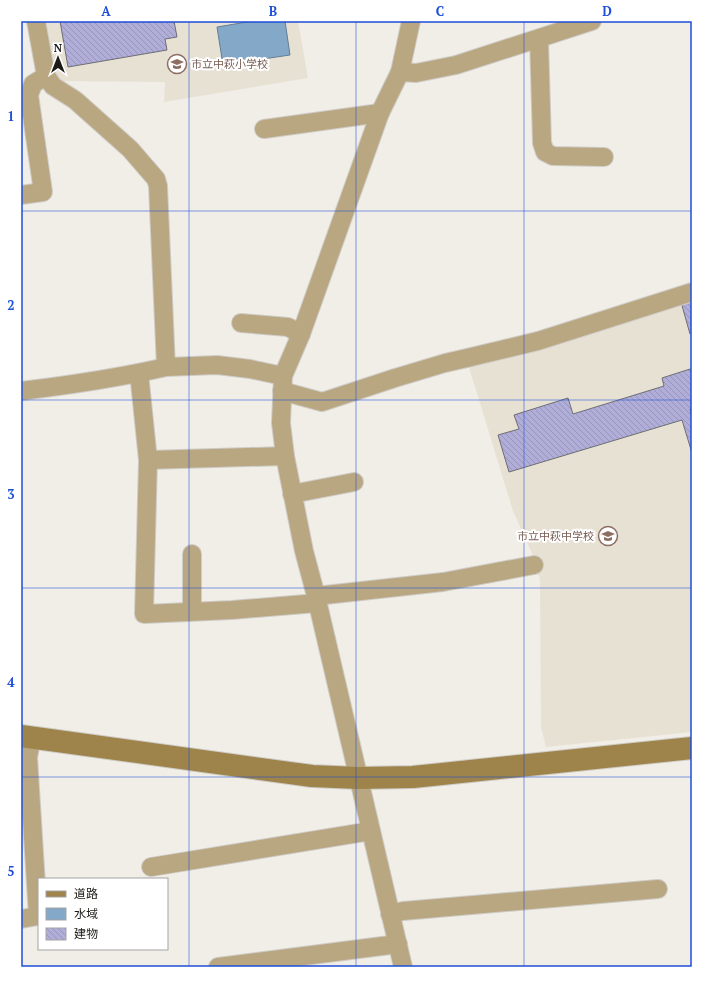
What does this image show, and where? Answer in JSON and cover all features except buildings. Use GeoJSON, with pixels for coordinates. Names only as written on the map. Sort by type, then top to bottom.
{"type":"FeatureCollection","features":[{"type":"Feature","properties":{"kind":"street"},"geometry":{"type":"LineString","coordinates":[[36,21],[46,76],[53,86],[75,100],[130,149],[156,179],[158,186],[166,367]]}},
{"type":"Feature","properties":{"kind":"street"},"geometry":{"type":"LineString","coordinates":[[403,967],[304,551],[285,456],[281,424],[282,383],[380,113],[400,72],[411,21]]}},
{"type":"Feature","properties":{"kind":"street"},"geometry":{"type":"LineString","coordinates":[[400,72],[416,73],[456,65],[592,21]]}},
{"type":"Feature","properties":{"kind":"street"},"geometry":{"type":"LineString","coordinates":[[539,39],[542,143],[545,152],[553,156],[604,157]]}},
{"type":"Feature","properties":{"kind":"street"},"geometry":{"type":"LineString","coordinates":[[21,195],[43,192],[29,95],[33,84],[46,76]]}},
{"type":"Feature","properties":{"kind":"street"},"geometry":{"type":"LineString","coordinates":[[264,129],[380,113]]}},
{"type":"Feature","properties":{"kind":"street"},"geometry":{"type":"LineString","coordinates":[[21,391],[88,382],[166,367],[217,365],[250,369],[322,402],[438,365],[538,341],[692,292]]}},
{"type":"Feature","properties":{"kind":"street"},"geometry":{"type":"LineString","coordinates":[[241,323],[288,327],[301,334]]}},
{"type":"Feature","properties":{"kind":"street"},"geometry":{"type":"LineString","coordinates":[[139,373],[148,460],[144,614],[232,610],[316,600],[442,582],[534,565]]}},
{"type":"Feature","properties":{"kind":"street"},"geometry":{"type":"LineString","coordinates":[[148,460],[285,456]]}},
{"type":"Feature","properties":{"kind":"street"},"geometry":{"type":"LineString","coordinates":[[292,494],[354,482]]}},
{"type":"Feature","properties":{"kind":"street"},"geometry":{"type":"LineString","coordinates":[[192,554],[192,611]]}},
{"type":"Feature","properties":{"kind":"street"},"geometry":{"type":"LineString","coordinates":[[21,919],[38,916],[26,737],[312,776],[358,778],[413,777],[692,748]]}},
{"type":"Feature","properties":{"kind":"street"},"geometry":{"type":"LineString","coordinates":[[151,867],[371,831]]}},
{"type":"Feature","properties":{"kind":"street"},"geometry":{"type":"LineString","coordinates":[[390,914],[403,911],[658,889]]}},
{"type":"Feature","properties":{"kind":"street"},"geometry":{"type":"LineString","coordinates":[[218,967],[398,944]]}},
{"type":"Feature","properties":{"kind":"shaded area","name":"市立中萩小学校"},"geometry":{"type":"Polygon","coordinates":[[[41,21],[298,21],[308,78],[164,102],[165,82],[57,81],[50,74],[41,21]]]}},
{"type":"Feature","properties":{"kind":"shaded area","name":"市立中萩中学校"},"geometry":{"type":"Polygon","coordinates":[[[692,296],[692,732],[546,747],[541,727],[540,580],[535,560],[513,511],[468,364],[692,296]]]}},
{"type":"Feature","properties":{"kind":"water"},"geometry":{"type":"Polygon","coordinates":[[[253,21],[285,21],[290,55],[223,65],[217,27],[253,21]]]}},
{"type":"Feature","properties":{"kind":"place","name":"市立中萩小学校"},"geometry":{"type":"Point","coordinates":[177,64]}},
{"type":"Feature","properties":{"kind":"place","name":"市立中萩中学校"},"geometry":{"type":"Point","coordinates":[608,536]}}]}
